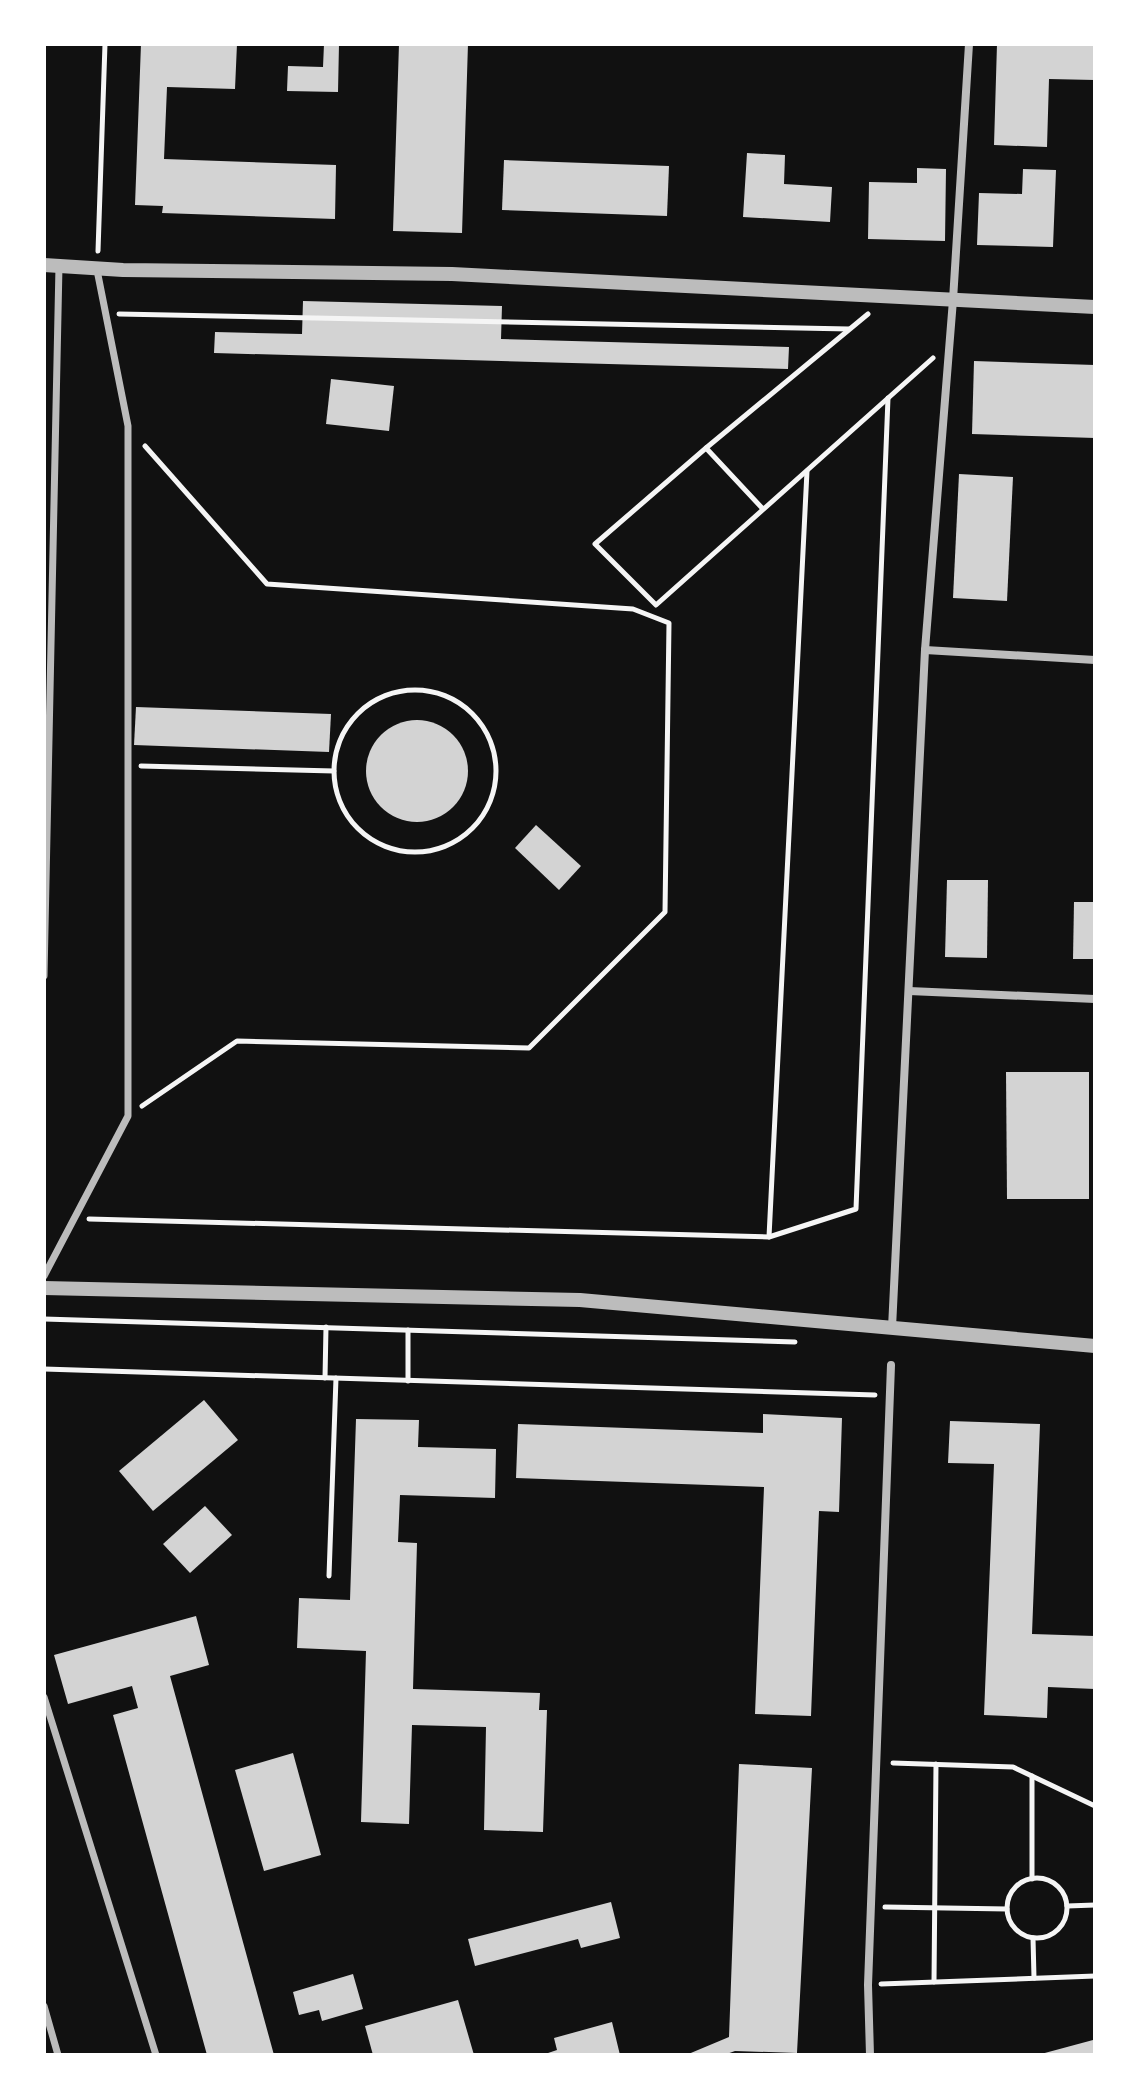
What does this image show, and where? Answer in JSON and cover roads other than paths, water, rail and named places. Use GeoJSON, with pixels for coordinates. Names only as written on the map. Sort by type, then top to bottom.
{"type":"FeatureCollection","features":[{"type":"Feature","properties":{"kind":"street"},"geometry":{"type":"LineString","coordinates":[[892,1328],[925,650],[953,300],[969,44]]}},
{"type":"Feature","properties":{"kind":"street"},"geometry":{"type":"LineString","coordinates":[[44,976],[51,265],[97,269],[452,274],[1095,307]]}},
{"type":"Feature","properties":{"kind":"street"},"geometry":{"type":"LineString","coordinates":[[44,1276],[128,1116],[128,426],[97,269]]}},
{"type":"Feature","properties":{"kind":"street"},"geometry":{"type":"LineString","coordinates":[[925,650],[1095,660]]}},
{"type":"Feature","properties":{"kind":"street"},"geometry":{"type":"LineString","coordinates":[[909,991],[1095,999]]}},
{"type":"Feature","properties":{"kind":"street"},"geometry":{"type":"LineString","coordinates":[[44,1288],[580,1300],[1095,1346]]}},
{"type":"Feature","properties":{"kind":"street"},"geometry":{"type":"LineString","coordinates":[[870,2055],[868,1985],[891,1365]]}},
{"type":"Feature","properties":{"kind":"street"},"geometry":{"type":"LineString","coordinates":[[44,1697],[156,2055]]}},
{"type":"Feature","properties":{"kind":"street"},"geometry":{"type":"LineString","coordinates":[[44,2006],[58,2055]]}}]}
